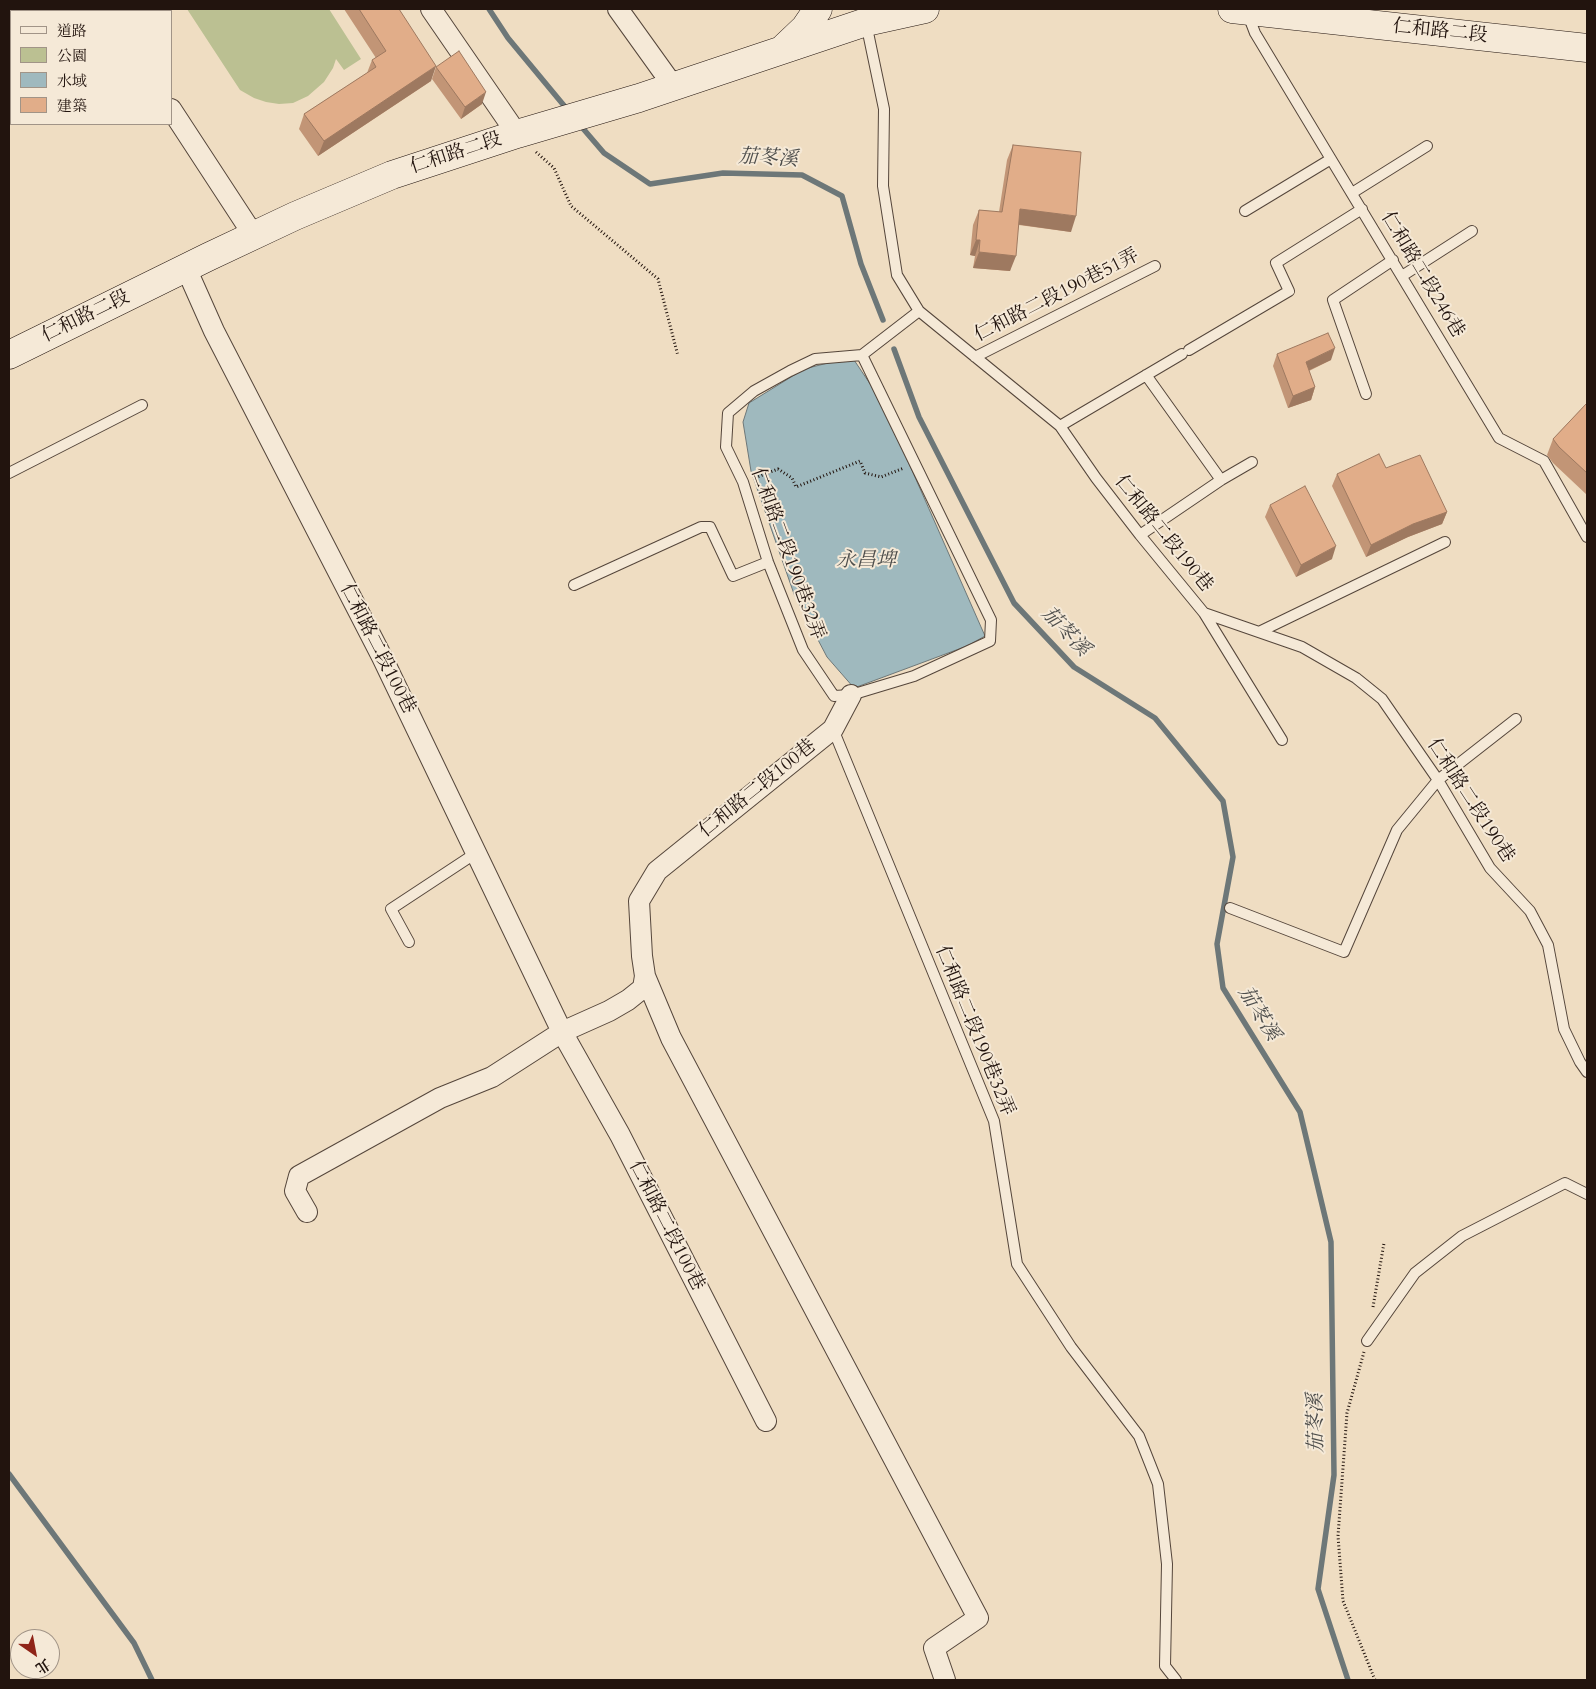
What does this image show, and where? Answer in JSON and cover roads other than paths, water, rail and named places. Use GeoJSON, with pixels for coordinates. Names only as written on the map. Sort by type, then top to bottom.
{"type":"FeatureCollection","features":[{"type":"Feature","properties":{"kind":"main road"},"geometry":{"type":"LineString","coordinates":[[779,51],[805,28],[818,9]]}},
{"type":"Feature","properties":{"kind":"main road","name":"仁和路二段"},"geometry":{"type":"LineString","coordinates":[[9,355],[295,216],[392,175],[674,86],[779,51],[867,17],[925,9]]}},
{"type":"Feature","properties":{"kind":"main road","name":"仁和路二段"},"geometry":{"type":"LineString","coordinates":[[1239,10],[1587,48]]}},
{"type":"Feature","properties":{"kind":"street"},"geometry":{"type":"LineString","coordinates":[[431,9],[517,134]]}},
{"type":"Feature","properties":{"kind":"street"},"geometry":{"type":"LineString","coordinates":[[618,9],[674,86]]}},
{"type":"Feature","properties":{"kind":"street"},"geometry":{"type":"LineString","coordinates":[[172,111],[254,236]]}},
{"type":"Feature","properties":{"kind":"street","name":"仁和路二段100巷"},"geometry":{"type":"LineString","coordinates":[[186,268],[214,331],[382,656],[562,1032],[620,1135],[766,1421]]}},
{"type":"Feature","properties":{"kind":"street","name":"仁和路二段100巷"},"geometry":{"type":"LineString","coordinates":[[851,695],[832,729],[657,871],[639,901],[642,956],[645,976],[671,1038],[978,1618],[934,1648],[945,1680]]}},
{"type":"Feature","properties":{"kind":"street"},"geometry":{"type":"LineString","coordinates":[[307,1212],[295,1192],[300,1176],[440,1098],[492,1077],[562,1032],[628,1000],[643,988],[645,976]]}},
{"type":"Feature","properties":{"kind":"lane","name":"仁和路二段246巷"},"geometry":{"type":"LineString","coordinates":[[1239,10],[1255,33],[1393,260],[1499,438],[1544,461],[1587,537]]}},
{"type":"Feature","properties":{"kind":"lane","name":"仁和路二段190巷"},"geometry":{"type":"LineString","coordinates":[[867,17],[884,109],[883,186],[897,275],[919,311],[1060,426],[1096,478],[1204,613],[1302,647],[1356,678],[1382,699],[1438,780],[1490,868],[1530,911],[1548,946],[1564,1029],[1587,1072]]}},
{"type":"Feature","properties":{"kind":"lane"},"geometry":{"type":"LineString","coordinates":[[1352,193],[1427,146]]}},
{"type":"Feature","properties":{"kind":"lane"},"geometry":{"type":"LineString","coordinates":[[1245,211],[1331,158]]}},
{"type":"Feature","properties":{"kind":"lane"},"geometry":{"type":"LineString","coordinates":[[1060,426],[1289,291],[1276,263],[1362,209]]}},
{"type":"Feature","properties":{"kind":"lane"},"geometry":{"type":"LineString","coordinates":[[1402,276],[1472,231]]}},
{"type":"Feature","properties":{"kind":"lane"},"geometry":{"type":"LineString","coordinates":[[1366,394],[1333,300],[1393,260]]}},
{"type":"Feature","properties":{"kind":"lane","name":"仁和路二段190巷51弄"},"geometry":{"type":"LineString","coordinates":[[975,357],[1155,266]]}},
{"type":"Feature","properties":{"kind":"lane"},"geometry":{"type":"LineString","coordinates":[[851,695],[914,676],[990,641],[990,620],[862,355],[919,311]]}},
{"type":"Feature","properties":{"kind":"lane","name":"仁和路二段190巷32弄"},"geometry":{"type":"LineString","coordinates":[[851,695],[834,696],[803,650],[768,562],[743,482],[726,447],[728,413],[754,391],[790,371],[815,360],[862,355]]}},
{"type":"Feature","properties":{"kind":"lane"},"geometry":{"type":"LineString","coordinates":[[1146,375],[1221,480]]}},
{"type":"Feature","properties":{"kind":"lane"},"geometry":{"type":"LineString","coordinates":[[9,473],[142,405]]}},
{"type":"Feature","properties":{"kind":"lane"},"geometry":{"type":"LineString","coordinates":[[1140,535],[1221,480],[1252,462]]}},
{"type":"Feature","properties":{"kind":"lane"},"geometry":{"type":"LineString","coordinates":[[574,585],[701,527],[710,527],[734,576],[768,562]]}},
{"type":"Feature","properties":{"kind":"lane"},"geometry":{"type":"LineString","coordinates":[[1259,632],[1445,542]]}},
{"type":"Feature","properties":{"kind":"lane"},"geometry":{"type":"LineString","coordinates":[[1204,613],[1282,740]]}},
{"type":"Feature","properties":{"kind":"lane"},"geometry":{"type":"LineString","coordinates":[[1230,908],[1344,952],[1397,830],[1438,780],[1516,719]]}},
{"type":"Feature","properties":{"kind":"lane","name":"仁和路二段190巷32弄"},"geometry":{"type":"LineString","coordinates":[[832,729],[994,1121],[1017,1264],[1071,1347],[1139,1436],[1158,1484],[1167,1564],[1165,1666],[1176,1680]]}},
{"type":"Feature","properties":{"kind":"lane"},"geometry":{"type":"LineString","coordinates":[[409,942],[391,909],[476,853]]}},
{"type":"Feature","properties":{"kind":"lane"},"geometry":{"type":"LineString","coordinates":[[1367,1341],[1415,1273],[1462,1236],[1565,1183],[1587,1194]]}},
{"type":"Feature","properties":{"kind":"water","name":"永昌埤"},"geometry":{"type":"Polygon","coordinates":[[[852,357],[881,400],[985,636],[967,646],[854,688],[827,657],[794,594],[751,471],[743,422],[749,403],[804,369],[852,357]]]}},
{"type":"Feature","properties":{"kind":"waterway","name":"茄苳溪"},"geometry":{"type":"LineString","coordinates":[[489,9],[508,38],[566,108]]}},
{"type":"Feature","properties":{"kind":"waterway","name":"茄苳溪"},"geometry":{"type":"LineString","coordinates":[[580,125],[604,153],[650,184],[723,173],[802,175],[842,196],[861,264],[883,320]]}},
{"type":"Feature","properties":{"kind":"waterway","name":"茄苳溪"},"geometry":{"type":"LineString","coordinates":[[894,349],[919,417],[1014,603],[1074,667],[1155,718],[1223,801],[1233,857],[1217,944],[1223,988],[1300,1112],[1331,1242],[1334,1475],[1318,1589],[1348,1680]]}},
{"type":"Feature","properties":{"kind":"waterway"},"geometry":{"type":"LineString","coordinates":[[9,1474],[134,1643],[152,1680]]}}]}
